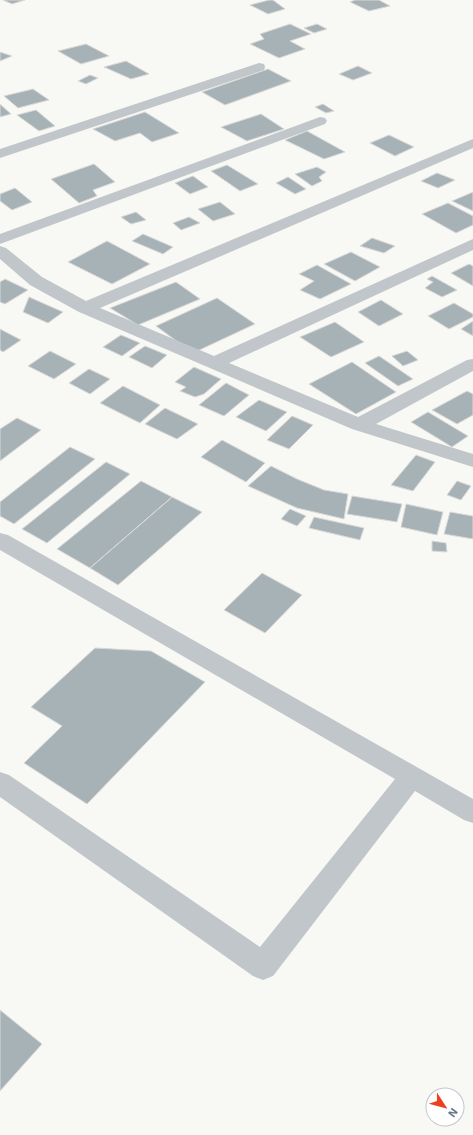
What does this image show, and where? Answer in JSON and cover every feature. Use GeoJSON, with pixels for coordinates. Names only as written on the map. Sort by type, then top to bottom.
{"type":"FeatureCollection","features":[{"type":"Feature","properties":{"kind":"street"},"geometry":{"type":"LineString","coordinates":[[0,154],[259,68]]}},
{"type":"Feature","properties":{"kind":"street"},"geometry":{"type":"LineString","coordinates":[[0,239],[320,121]]}},
{"type":"Feature","properties":{"kind":"street"},"geometry":{"type":"LineString","coordinates":[[85,308],[473,143]]}},
{"type":"Feature","properties":{"kind":"street"},"geometry":{"type":"LineString","coordinates":[[214,363],[473,244]]}},
{"type":"Feature","properties":{"kind":"street"},"geometry":{"type":"LineString","coordinates":[[0,251],[36,281],[85,308],[359,425],[473,461]]}},
{"type":"Feature","properties":{"kind":"street"},"geometry":{"type":"LineString","coordinates":[[359,425],[473,364]]}},
{"type":"Feature","properties":{"kind":"street"},"geometry":{"type":"LineString","coordinates":[[0,540],[473,812]]}},
{"type":"Feature","properties":{"kind":"street"},"geometry":{"type":"LineString","coordinates":[[0,783],[263,966],[412,776]]}},
{"type":"Feature","properties":{"kind":"building"},"geometry":{"type":"Polygon","coordinates":[[[3,0],[25,0],[12,4],[3,0]]]}},
{"type":"Feature","properties":{"kind":"building"},"geometry":{"type":"Polygon","coordinates":[[[273,0],[285,9],[268,14],[250,5],[273,0]]]}},
{"type":"Feature","properties":{"kind":"building"},"geometry":{"type":"Polygon","coordinates":[[[355,0],[379,0],[390,6],[369,11],[350,2],[355,0]]]}},
{"type":"Feature","properties":{"kind":"building"},"geometry":{"type":"Polygon","coordinates":[[[290,24],[311,34],[290,41],[305,49],[279,58],[250,44],[264,39],[260,34],[290,24]]]}},
{"type":"Feature","properties":{"kind":"building"},"geometry":{"type":"Polygon","coordinates":[[[317,24],[327,29],[314,33],[304,28],[317,24]]]}},
{"type":"Feature","properties":{"kind":"building"},"geometry":{"type":"Polygon","coordinates":[[[86,44],[109,56],[81,64],[58,51],[86,44]]]}},
{"type":"Feature","properties":{"kind":"building"},"geometry":{"type":"Polygon","coordinates":[[[0,52],[12,56],[0,61],[0,52]]]}},
{"type":"Feature","properties":{"kind":"building"},"geometry":{"type":"Polygon","coordinates":[[[126,61],[149,74],[131,79],[104,67],[126,61]]]}},
{"type":"Feature","properties":{"kind":"building"},"geometry":{"type":"Polygon","coordinates":[[[358,66],[372,73],[353,80],[339,74],[358,66]]]}},
{"type":"Feature","properties":{"kind":"building"},"geometry":{"type":"Polygon","coordinates":[[[268,69],[291,81],[225,105],[202,92],[268,69]]]}},
{"type":"Feature","properties":{"kind":"building"},"geometry":{"type":"Polygon","coordinates":[[[90,75],[98,78],[86,84],[78,81],[90,75]]]}},
{"type":"Feature","properties":{"kind":"building"},"geometry":{"type":"Polygon","coordinates":[[[33,89],[49,100],[18,108],[4,96],[33,89]]]}},
{"type":"Feature","properties":{"kind":"building"},"geometry":{"type":"Polygon","coordinates":[[[0,104],[11,114],[0,117],[0,104]]]}},
{"type":"Feature","properties":{"kind":"building"},"geometry":{"type":"Polygon","coordinates":[[[323,104],[334,111],[326,113],[315,107],[323,104]]]}},
{"type":"Feature","properties":{"kind":"building"},"geometry":{"type":"Polygon","coordinates":[[[36,110],[55,126],[39,131],[17,115],[36,110]]]}},
{"type":"Feature","properties":{"kind":"building"},"geometry":{"type":"Polygon","coordinates":[[[145,112],[179,133],[152,142],[140,133],[115,141],[93,129],[145,112]]]}},
{"type":"Feature","properties":{"kind":"building"},"geometry":{"type":"Polygon","coordinates":[[[261,114],[284,129],[247,141],[221,127],[261,114]]]}},
{"type":"Feature","properties":{"kind":"building"},"geometry":{"type":"Polygon","coordinates":[[[307,131],[345,152],[324,159],[285,140],[307,131]]]}},
{"type":"Feature","properties":{"kind":"building"},"geometry":{"type":"Polygon","coordinates":[[[389,135],[414,147],[395,156],[370,143],[389,135]]]}},
{"type":"Feature","properties":{"kind":"building"},"geometry":{"type":"Polygon","coordinates":[[[94,164],[115,182],[93,190],[97,196],[79,203],[51,179],[94,164]]]}},
{"type":"Feature","properties":{"kind":"building"},"geometry":{"type":"Polygon","coordinates":[[[227,165],[258,184],[240,191],[211,171],[227,165]]]}},
{"type":"Feature","properties":{"kind":"building"},"geometry":{"type":"Polygon","coordinates":[[[317,167],[326,172],[319,177],[322,181],[312,186],[295,174],[317,167]]]}},
{"type":"Feature","properties":{"kind":"building"},"geometry":{"type":"Polygon","coordinates":[[[437,173],[455,180],[438,188],[421,181],[437,173]]]}},
{"type":"Feature","properties":{"kind":"building"},"geometry":{"type":"Polygon","coordinates":[[[193,176],[208,187],[190,194],[175,183],[193,176]]]}},
{"type":"Feature","properties":{"kind":"building"},"geometry":{"type":"Polygon","coordinates":[[[288,177],[306,189],[295,194],[276,183],[288,177]]]}},
{"type":"Feature","properties":{"kind":"building"},"geometry":{"type":"Polygon","coordinates":[[[15,188],[32,202],[12,210],[0,201],[0,194],[15,188]]]}},
{"type":"Feature","properties":{"kind":"building"},"geometry":{"type":"Polygon","coordinates":[[[473,192],[473,211],[452,201],[473,192]]]}},
{"type":"Feature","properties":{"kind":"building"},"geometry":{"type":"Polygon","coordinates":[[[220,202],[235,214],[213,221],[198,209],[220,202]]]}},
{"type":"Feature","properties":{"kind":"building"},"geometry":{"type":"Polygon","coordinates":[[[448,203],[473,216],[473,225],[456,233],[422,214],[448,203]]]}},
{"type":"Feature","properties":{"kind":"building"},"geometry":{"type":"Polygon","coordinates":[[[136,212],[146,220],[131,224],[121,217],[136,212]]]}},
{"type":"Feature","properties":{"kind":"building"},"geometry":{"type":"Polygon","coordinates":[[[189,217],[200,223],[181,230],[173,223],[189,217]]]}},
{"type":"Feature","properties":{"kind":"building"},"geometry":{"type":"Polygon","coordinates":[[[143,234],[173,247],[163,254],[132,241],[143,234]]]}},
{"type":"Feature","properties":{"kind":"building"},"geometry":{"type":"Polygon","coordinates":[[[372,238],[395,246],[384,253],[360,246],[372,238]]]}},
{"type":"Feature","properties":{"kind":"building"},"geometry":{"type":"Polygon","coordinates":[[[107,241],[150,264],[112,284],[68,262],[107,241]]]}},
{"type":"Feature","properties":{"kind":"building"},"geometry":{"type":"Polygon","coordinates":[[[351,252],[380,267],[355,281],[324,264],[351,252]]]}},
{"type":"Feature","properties":{"kind":"building"},"geometry":{"type":"Polygon","coordinates":[[[469,264],[473,266],[473,286],[451,273],[469,264]]]}},
{"type":"Feature","properties":{"kind":"building"},"geometry":{"type":"Polygon","coordinates":[[[317,265],[351,284],[320,299],[300,290],[314,281],[299,274],[317,265]]]}},
{"type":"Feature","properties":{"kind":"building"},"geometry":{"type":"Polygon","coordinates":[[[432,276],[457,290],[442,297],[425,288],[433,282],[427,279],[432,276]]]}},
{"type":"Feature","properties":{"kind":"building"},"geometry":{"type":"Polygon","coordinates":[[[5,279],[28,290],[5,304],[0,302],[0,282],[5,279]]]}},
{"type":"Feature","properties":{"kind":"building"},"geometry":{"type":"Polygon","coordinates":[[[176,282],[200,299],[138,325],[110,308],[176,282]]]}},
{"type":"Feature","properties":{"kind":"building"},"geometry":{"type":"Polygon","coordinates":[[[29,297],[63,312],[48,323],[23,312],[29,297]]]}},
{"type":"Feature","properties":{"kind":"building"},"geometry":{"type":"Polygon","coordinates":[[[217,298],[255,324],[193,353],[156,326],[217,298]]]}},
{"type":"Feature","properties":{"kind":"building"},"geometry":{"type":"Polygon","coordinates":[[[381,300],[403,314],[379,326],[358,312],[381,300]]]}},
{"type":"Feature","properties":{"kind":"building"},"geometry":{"type":"Polygon","coordinates":[[[454,303],[473,314],[473,317],[449,329],[428,316],[454,303]]]}},
{"type":"Feature","properties":{"kind":"building"},"geometry":{"type":"Polygon","coordinates":[[[473,321],[473,336],[461,329],[473,321]]]}},
{"type":"Feature","properties":{"kind":"building"},"geometry":{"type":"Polygon","coordinates":[[[335,322],[364,342],[331,357],[300,337],[335,322]]]}},
{"type":"Feature","properties":{"kind":"building"},"geometry":{"type":"Polygon","coordinates":[[[0,329],[21,340],[3,352],[0,350],[0,329]]]}},
{"type":"Feature","properties":{"kind":"building"},"geometry":{"type":"Polygon","coordinates":[[[121,335],[140,343],[122,356],[103,347],[121,335]]]}},
{"type":"Feature","properties":{"kind":"building"},"geometry":{"type":"Polygon","coordinates":[[[145,346],[167,355],[152,368],[129,357],[145,346]]]}},
{"type":"Feature","properties":{"kind":"building"},"geometry":{"type":"Polygon","coordinates":[[[50,351],[76,364],[54,379],[28,366],[50,351]]]}},
{"type":"Feature","properties":{"kind":"building"},"geometry":{"type":"Polygon","coordinates":[[[407,351],[418,360],[403,366],[392,356],[407,351]]]}},
{"type":"Feature","properties":{"kind":"building"},"geometry":{"type":"Polygon","coordinates":[[[379,356],[413,379],[398,386],[365,363],[379,356]]]}},
{"type":"Feature","properties":{"kind":"building"},"geometry":{"type":"Polygon","coordinates":[[[352,362],[396,392],[356,414],[309,384],[352,362]]]}},
{"type":"Feature","properties":{"kind":"building"},"geometry":{"type":"Polygon","coordinates":[[[194,367],[221,379],[204,394],[195,397],[180,391],[186,387],[175,382],[194,367]]]}},
{"type":"Feature","properties":{"kind":"building"},"geometry":{"type":"Polygon","coordinates":[[[89,369],[110,379],[90,394],[69,383],[89,369]]]}},
{"type":"Feature","properties":{"kind":"building"},"geometry":{"type":"Polygon","coordinates":[[[226,383],[249,395],[224,416],[199,405],[226,383]]]}},
{"type":"Feature","properties":{"kind":"building"},"geometry":{"type":"Polygon","coordinates":[[[123,386],[160,405],[140,423],[100,403],[123,386]]]}},
{"type":"Feature","properties":{"kind":"building"},"geometry":{"type":"Polygon","coordinates":[[[467,391],[473,394],[473,415],[457,424],[432,410],[467,391]]]}},
{"type":"Feature","properties":{"kind":"building"},"geometry":{"type":"Polygon","coordinates":[[[259,400],[287,412],[266,431],[236,417],[259,400]]]}},
{"type":"Feature","properties":{"kind":"building"},"geometry":{"type":"Polygon","coordinates":[[[165,408],[198,424],[177,439],[145,424],[165,408]]]}},
{"type":"Feature","properties":{"kind":"building"},"geometry":{"type":"Polygon","coordinates":[[[428,412],[468,436],[452,447],[411,422],[428,412]]]}},
{"type":"Feature","properties":{"kind":"building"},"geometry":{"type":"Polygon","coordinates":[[[292,416],[313,425],[289,449],[267,440],[292,416]]]}},
{"type":"Feature","properties":{"kind":"building"},"geometry":{"type":"Polygon","coordinates":[[[17,418],[41,430],[0,461],[0,429],[17,418]]]}},
{"type":"Feature","properties":{"kind":"building"},"geometry":{"type":"Polygon","coordinates":[[[222,440],[265,463],[246,482],[201,457],[222,440]]]}},
{"type":"Feature","properties":{"kind":"building"},"geometry":{"type":"Polygon","coordinates":[[[70,447],[95,459],[14,524],[0,516],[0,502],[70,447]]]}},
{"type":"Feature","properties":{"kind":"building"},"geometry":{"type":"Polygon","coordinates":[[[416,455],[435,462],[413,491],[391,485],[416,455]]]}},
{"type":"Feature","properties":{"kind":"building"},"geometry":{"type":"Polygon","coordinates":[[[106,462],[130,474],[47,543],[22,529],[106,462]]]}},
{"type":"Feature","properties":{"kind":"building"},"geometry":{"type":"Polygon","coordinates":[[[271,466],[324,490],[348,494],[344,519],[297,508],[248,486],[271,466]]]}},
{"type":"Feature","properties":{"kind":"building"},"geometry":{"type":"Polygon","coordinates":[[[141,481],[172,497],[90,568],[57,549],[141,481]]]}},
{"type":"Feature","properties":{"kind":"building"},"geometry":{"type":"Polygon","coordinates":[[[457,481],[471,486],[461,500],[447,495],[457,481]]]}},
{"type":"Feature","properties":{"kind":"building"},"geometry":{"type":"Polygon","coordinates":[[[352,496],[402,504],[397,522],[347,514],[352,496]]]}},
{"type":"Feature","properties":{"kind":"building"},"geometry":{"type":"Polygon","coordinates":[[[172,497],[202,512],[118,585],[90,568],[172,497]]]}},
{"type":"Feature","properties":{"kind":"building"},"geometry":{"type":"Polygon","coordinates":[[[406,504],[443,512],[437,535],[401,527],[406,504]]]}},
{"type":"Feature","properties":{"kind":"building"},"geometry":{"type":"Polygon","coordinates":[[[290,509],[306,516],[297,526],[281,519],[290,509]]]}},
{"type":"Feature","properties":{"kind":"building"},"geometry":{"type":"Polygon","coordinates":[[[450,512],[473,516],[473,539],[444,534],[450,512]]]}},
{"type":"Feature","properties":{"kind":"building"},"geometry":{"type":"Polygon","coordinates":[[[314,517],[364,528],[360,540],[309,528],[314,517]]]}},
{"type":"Feature","properties":{"kind":"building"},"geometry":{"type":"Polygon","coordinates":[[[432,541],[446,543],[447,552],[432,551],[432,541]]]}},
{"type":"Feature","properties":{"kind":"building"},"geometry":{"type":"Polygon","coordinates":[[[262,573],[302,595],[265,633],[224,610],[262,573]]]}},
{"type":"Feature","properties":{"kind":"building"},"geometry":{"type":"Polygon","coordinates":[[[95,648],[151,651],[205,682],[87,804],[24,763],[62,726],[31,707],[95,648]]]}},
{"type":"Feature","properties":{"kind":"building"},"geometry":{"type":"Polygon","coordinates":[[[0,1010],[42,1044],[0,1091],[0,1010]]]}}]}
